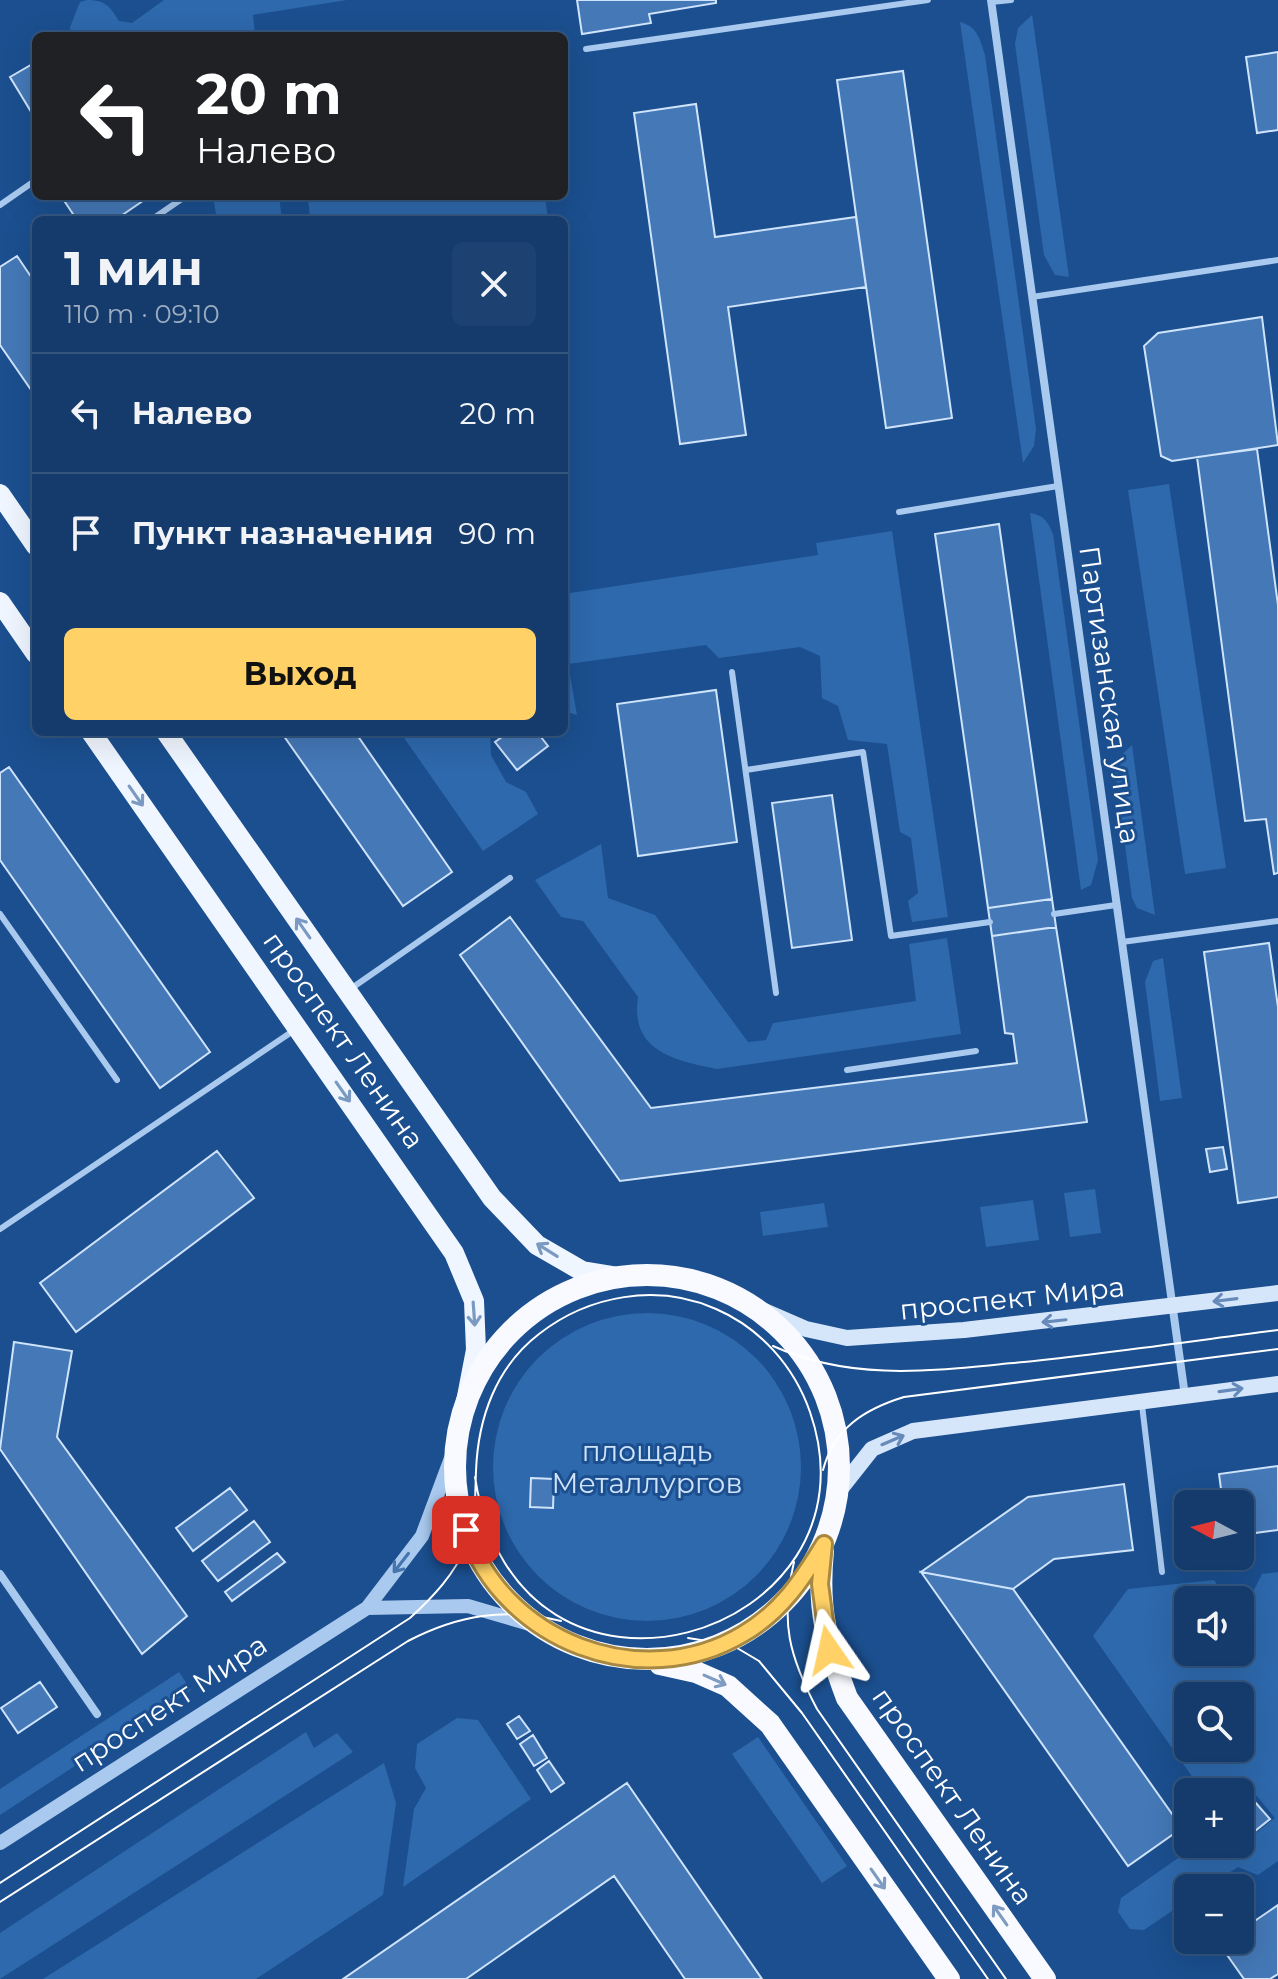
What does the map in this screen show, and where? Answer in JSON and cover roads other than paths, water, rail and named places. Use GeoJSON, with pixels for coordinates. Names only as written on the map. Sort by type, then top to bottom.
{"type":"FeatureCollection","features":[{"type":"Feature","properties":{"kind":"highway"},"geometry":{"type":"LineString","coordinates":[[640,1660],[676,1658],[710,1650],[742,1635],[771,1615],[796,1589],[824,1544],[838,1492],[838,1448],[823,1388],[790,1339],[755,1307],[724,1290],[690,1279],[655,1274],[619,1277],[574,1289],[524,1320],[498,1345],[479,1375],[465,1407],[457,1442],[456,1477],[461,1513],[472,1546],[490,1577],[512,1604],[540,1627],[571,1644],[605,1655],[696,1672],[728,1686],[770,1724],[949,1979]]}},
{"type":"Feature","properties":{"kind":"highway","name":"проспект Ленина"},"geometry":{"type":"LineString","coordinates":[[824,1544],[821,1615],[829,1650],[847,1698],[1045,1979]]}},
{"type":"Feature","properties":{"kind":"main road"},"geometry":{"type":"LineString","coordinates":[[0,494],[32,540]]}},
{"type":"Feature","properties":{"kind":"main road"},"geometry":{"type":"LineString","coordinates":[[0,602],[32,648]]}},
{"type":"Feature","properties":{"kind":"main road","name":"проспект Ленина"},"geometry":{"type":"LineString","coordinates":[[94,736],[454,1253],[474,1301],[476,1350],[465,1407]]}},
{"type":"Feature","properties":{"kind":"main road","name":"проспект Ленина"},"geometry":{"type":"LineString","coordinates":[[169,736],[507,1216],[537,1245],[582,1271],[619,1277]]}},
{"type":"Feature","properties":{"kind":"main road","name":"проспект Мира"},"geometry":{"type":"LineString","coordinates":[[755,1307],[806,1329],[847,1338],[919,1335],[1278,1293]]}},
{"type":"Feature","properties":{"kind":"main road"},"geometry":{"type":"LineString","coordinates":[[838,1492],[872,1449],[913,1431],[1278,1384]]}},
{"type":"Feature","properties":{"kind":"street","name":"Партизанская улица"},"geometry":{"type":"LineString","coordinates":[[991,1],[1185,1396]]}},
{"type":"Feature","properties":{"kind":"street","name":"проспект Мира"},"geometry":{"type":"LineString","coordinates":[[0,1843],[367,1608],[422,1536],[457,1442]]}},
{"type":"Feature","properties":{"kind":"street"},"geometry":{"type":"LineString","coordinates":[[0,1574],[97,1714]]}},
{"type":"Feature","properties":{"kind":"street"},"geometry":{"type":"LineString","coordinates":[[367,1608],[468,1606],[540,1627]]}},
{"type":"Feature","properties":{"kind":"lane"},"geometry":{"type":"LineString","coordinates":[[586,49],[928,0]]}},
{"type":"Feature","properties":{"kind":"lane"},"geometry":{"type":"LineString","coordinates":[[991,1],[1011,0]]}},
{"type":"Feature","properties":{"kind":"lane"},"geometry":{"type":"LineString","coordinates":[[0,205],[32,183]]}},
{"type":"Feature","properties":{"kind":"lane"},"geometry":{"type":"LineString","coordinates":[[157,216],[180,200]]}},
{"type":"Feature","properties":{"kind":"lane"},"geometry":{"type":"LineString","coordinates":[[1032,297],[1278,260]]}},
{"type":"Feature","properties":{"kind":"lane"},"geometry":{"type":"LineString","coordinates":[[899,512],[1058,486]]}},
{"type":"Feature","properties":{"kind":"lane"},"geometry":{"type":"LineString","coordinates":[[732,672],[776,993]]}},
{"type":"Feature","properties":{"kind":"lane"},"geometry":{"type":"LineString","coordinates":[[746,770],[863,752],[891,936],[990,922]]}},
{"type":"Feature","properties":{"kind":"lane"},"geometry":{"type":"LineString","coordinates":[[347,992],[510,878]]}},
{"type":"Feature","properties":{"kind":"lane"},"geometry":{"type":"LineString","coordinates":[[1054,914],[1116,905]]}},
{"type":"Feature","properties":{"kind":"lane"},"geometry":{"type":"LineString","coordinates":[[0,914],[117,1080]]}},
{"type":"Feature","properties":{"kind":"lane"},"geometry":{"type":"LineString","coordinates":[[1122,942],[1278,921]]}},
{"type":"Feature","properties":{"kind":"lane"},"geometry":{"type":"LineString","coordinates":[[0,1229],[299,1027]]}},
{"type":"Feature","properties":{"kind":"lane"},"geometry":{"type":"LineString","coordinates":[[847,1070],[976,1051]]}},
{"type":"Feature","properties":{"kind":"lane"},"geometry":{"type":"LineString","coordinates":[[1142,1402],[1162,1572]]}},
{"type":"Feature","properties":{"kind":"tram line"},"geometry":{"type":"LineString","coordinates":[[0,1883],[410,1618],[427,1602],[450,1575],[470,1535],[474,1517],[476,1480],[476,1471],[478,1451],[485,1413],[492,1395],[511,1362],[524,1347],[539,1334],[579,1310],[624,1297],[670,1296],[716,1309],[747,1327],[774,1350],[803,1395],[810,1412],[820,1491],[796,1556],[749,1604],[688,1632],[620,1637],[556,1615],[505,1563],[475,1477]]}},
{"type":"Feature","properties":{"kind":"tram line"},"geometry":{"type":"LineString","coordinates":[[773,1346],[835,1365],[897,1371],[1056,1358],[1278,1330]]}},
{"type":"Feature","properties":{"kind":"tram line"},"geometry":{"type":"LineString","coordinates":[[823,1470],[835,1443],[853,1422],[876,1408],[904,1397],[1278,1349]]}},
{"type":"Feature","properties":{"kind":"tram line"},"geometry":{"type":"LineString","coordinates":[[794,1562],[788,1603],[790,1638],[800,1672],[817,1709],[1006,1979]]}},
{"type":"Feature","properties":{"kind":"tram line"},"geometry":{"type":"LineString","coordinates":[[0,1902],[408,1641],[445,1625],[483,1616],[521,1615],[561,1621]]}},
{"type":"Feature","properties":{"kind":"tram line"},"geometry":{"type":"LineString","coordinates":[[688,1638],[732,1645],[759,1661],[802,1713],[988,1979]]}},
{"type":"Feature","properties":{"kind":"park label","name":"площадь Металлургов"},"geometry":{"type":"Point","coordinates":[647,1467]}}]}
